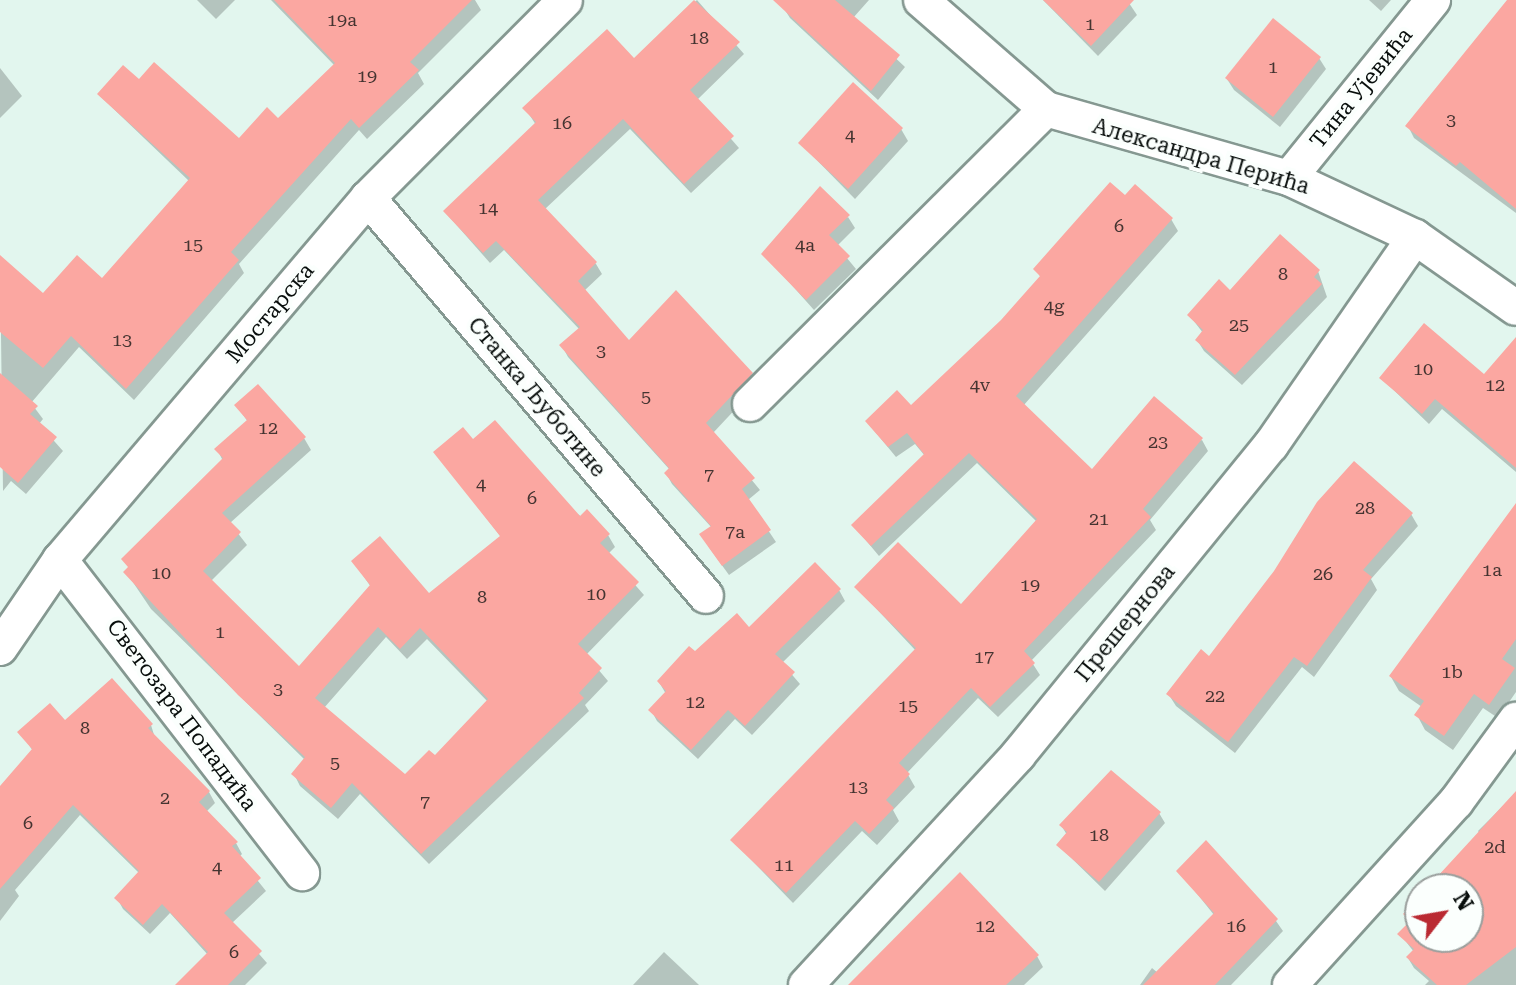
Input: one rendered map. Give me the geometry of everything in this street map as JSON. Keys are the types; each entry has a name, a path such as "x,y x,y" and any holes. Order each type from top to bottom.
{"street":[{"name":"Мостарска","path":"0,648 60,560 368,198 565,0"},
{"name":"Александра Перића","path":"921,0 1046,109 1289,178 1415,237 1516,308"},
{"name":"Тина Ујевића","path":"1289,178 1433,0"},
{"path":"750,404 1046,109"},
{"name":"Станка Љуботине","path":"368,198 706,596"},
{"name":"Прешернова","path":"806,985 1018,755 1271,445 1415,237"},
{"name":"Светозара Попадића","path":"60,560 302,873"},
{"path":"1290,985 1456,802 1516,720"}],"building":[{"path":"274,0 472,0 410,62 419,70 359,128 351,119 231,252 239,260 126,389 71,336 43,368 0,332 0,255 43,293 77,255 102,278 190,178 97,94 123,65 139,79 154,62 239,138 267,107 278,118 335,63"},
{"path":"694,0 740,42 690,90 734,136 684,184 623,119 538,200 597,262 578,281 629,340 676,290 753,373 706,423 755,478 742,489 771,530 722,566 699,534 711,526 664,473 669,468 559,345 580,327 496,241 483,253 443,211 536,122 522,108 607,29 634,58"},
{"path":"773,0 835,0 900,55 871,91"},
{"path":"1043,0 1134,0 1091,46"},
{"path":"1507,0 1516,0 1516,209 1460,162 1456,166 1405,126"},
{"path":"1273,18 1321,57 1273,117 1225,78"},
{"path":"853,82 903,128 848,189 798,143"},
{"path":"1110,182 1125,195 1135,184 1173,218 1016,396 1092,469 1154,396 1203,438 1143,509 1151,517 1024,651 1035,663 990,707 971,688 899,763 910,774 886,800 894,808 869,834 855,821 786,893 730,840 916,648 854,587 898,542 961,604 1037,519 969,453 871,546 851,525 924,454 907,433 888,447 865,421 897,390 911,405 1001,320 1040,276 1033,269"},
{"path":"820,186 850,215 829,235 850,256 806,300 761,254"},
{"path":"1280,234 1320,270 1314,277 1322,284 1235,375 1195,340 1203,330 1187,315 1219,279 1230,290"},
{"path":"1424,323 1484,374 1516,337 1516,468 1435,399 1422,414 1379,378"},
{"path":"0,373 38,406 30,414 57,437 18,483 0,467"},
{"path":"258,384 306,437 222,513 241,532 203,571 299,666 370,585 351,561 380,536 429,593 500,536 433,452 463,427 473,439 495,420 580,516 587,509 610,534 600,543 639,582 578,644 602,668 579,693 584,698 421,854 352,783 331,808 291,774 305,757 238,695 123,572 128,567 121,559 223,458 214,449 247,420 234,405","holes":["378,627 400,649 420,628 488,699 435,755 429,750 405,774 315,698"]},
{"path":"1354,461 1413,513 1363,570 1372,577 1307,666 1294,657 1228,742 1166,694 1201,649 1209,656 1274,571 1317,502"},
{"path":"1516,503 1516,639 1502,659 1515,668 1489,705 1474,694 1444,736 1414,715 1424,701 1389,676"},
{"path":"815,562 841,589 775,654 795,672 745,726 728,710 691,750 648,710 666,691 657,681 689,646 695,651 737,613 749,627"},
{"path":"112,678 153,724 148,728 210,791 199,802 238,842 232,846 261,878 224,913 262,951 228,985 175,985 208,952 162,904 143,925 114,898 139,871 73,805 0,889 0,786 32,749 17,732 50,703 65,720"},
{"path":"1111,770 1161,812 1099,882 1056,845 1067,832 1059,825"},
{"path":"1516,791 1516,947 1466,985 1437,985 1406,957 1410,953 1484,953 1484,873 1441,873"},
{"path":"1206,840 1278,919 1215,985 1143,985 1214,913 1176,871"},
{"path":"960,872 1039,955 1006,985 848,985"},
{"path":"1404,927 1404,940 1397,934"}]}
